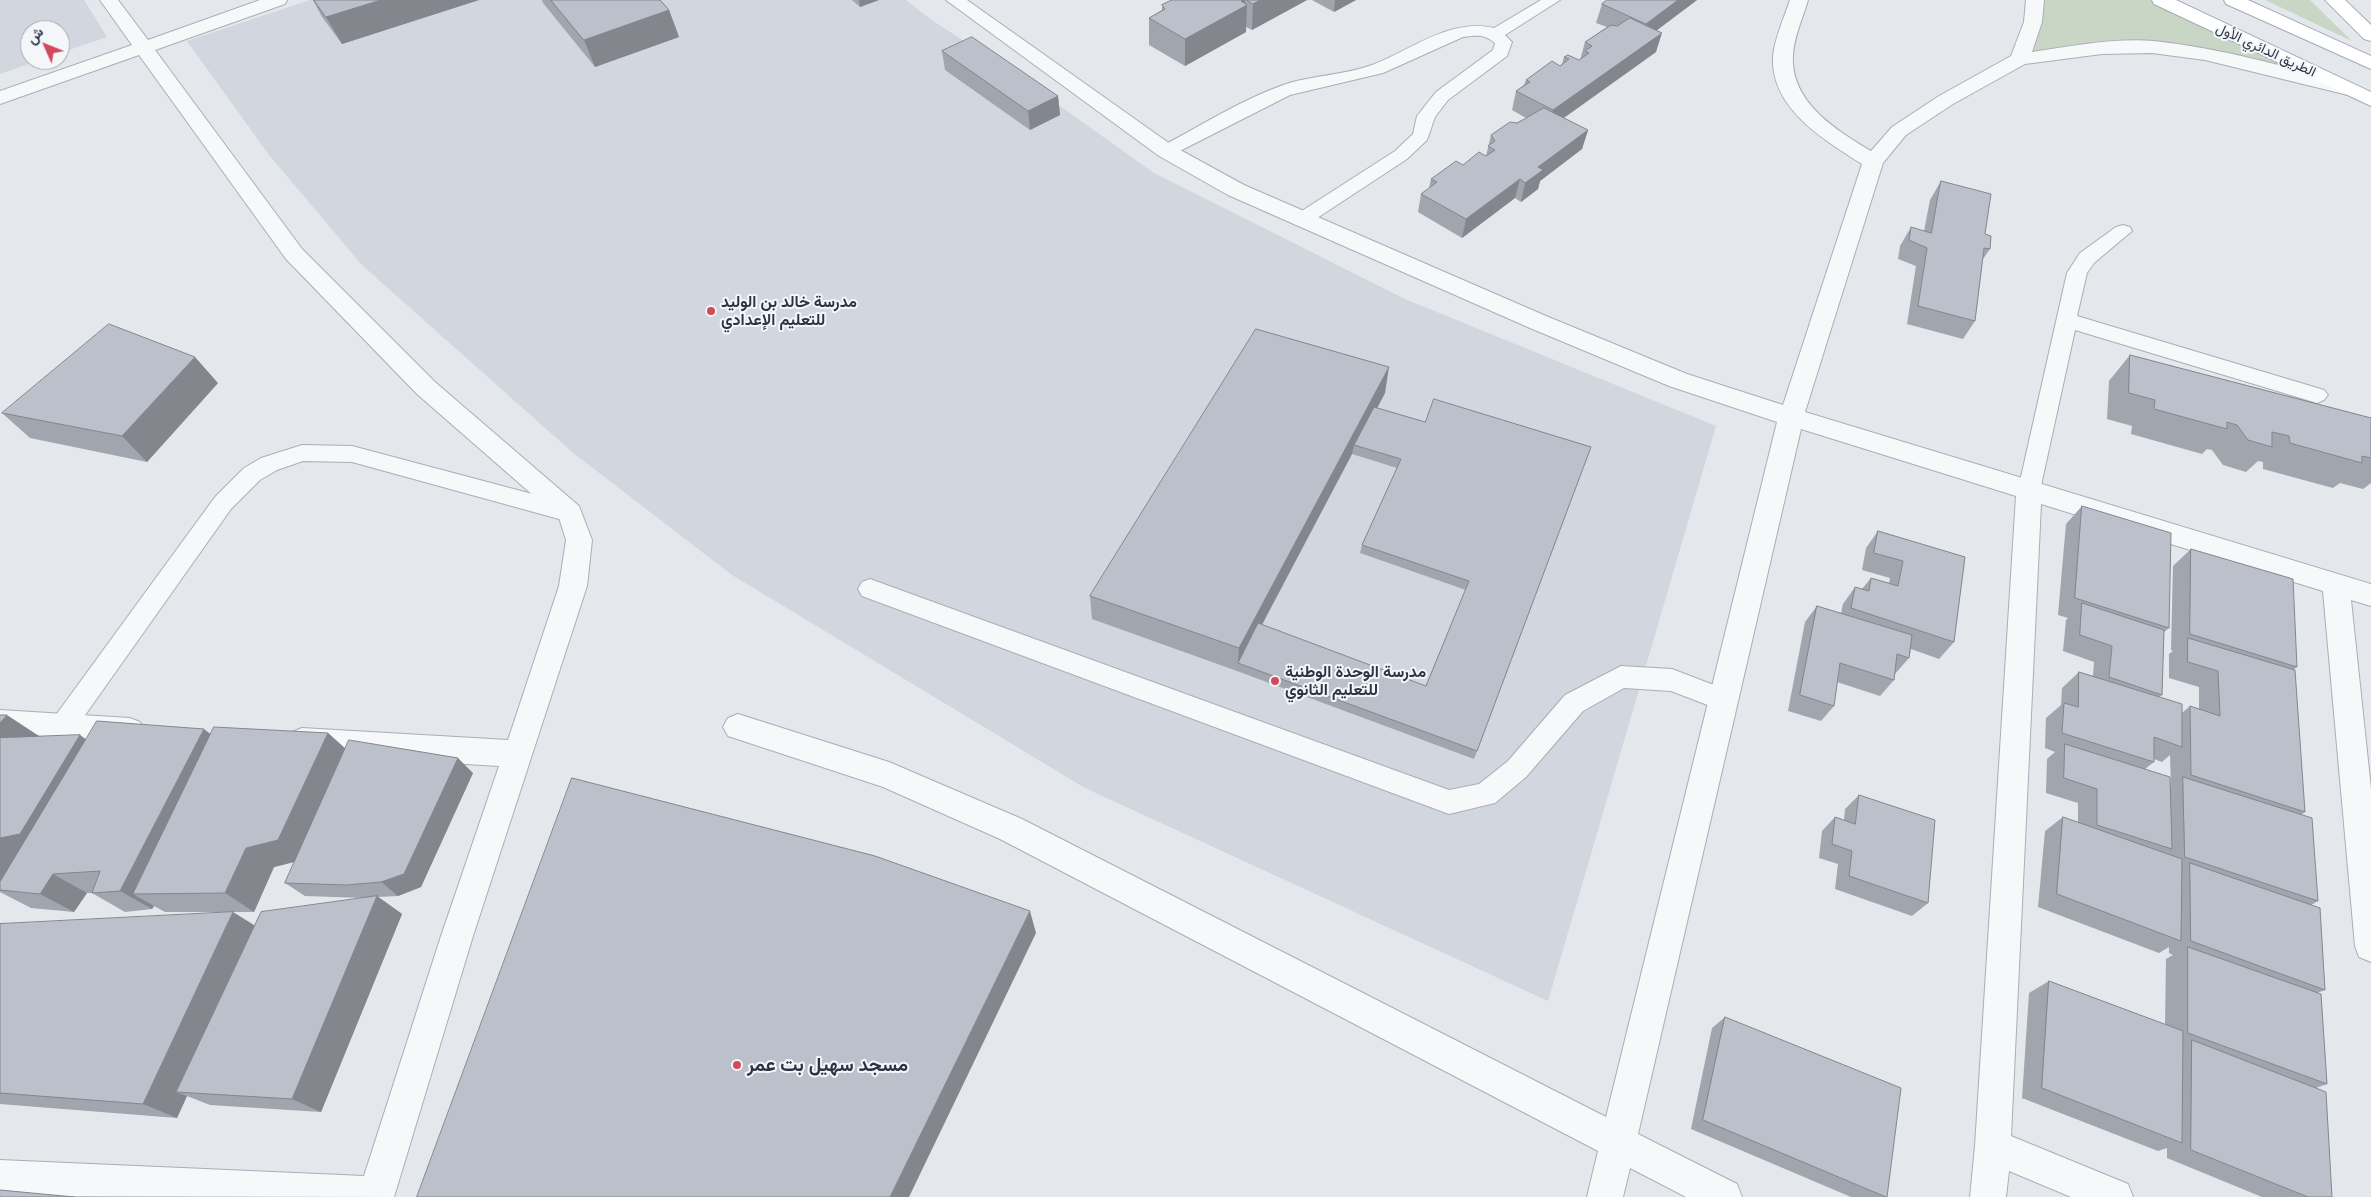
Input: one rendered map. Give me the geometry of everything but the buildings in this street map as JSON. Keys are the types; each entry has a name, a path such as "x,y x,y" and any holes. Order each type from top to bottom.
{"main road":[{"name":"الطريق الدائري الأول","path":"2161,0 2371,100"},
{"name":"الطريق الدائري الأول","path":"2234,0 2371,63"},
{"path":"2334,0 2371,34"}],"street":[{"path":"0,1178 376,1196 457,936 572,586 579,540 570,513 426,388 294,254 141,47 109,0"},
{"path":"0,98 278,0"},
{"path":"955,0 1166,151 1236,190 1301,220 1678,380 1791,417 2371,595"},
{"path":"1799,0 1782,59 1789,89 1804,111 1833,136 1873,162"},
{"path":"2020,60 2033,22 2035,0"},
{"path":"1605,1197 1791,417 1873,162 1899,131 1946,100 2020,60 2102,48 2152,48 2206,54 2348,89"},
{"path":"1988,1197 1993,1146 2029,490"},
{"path":"2336,585 2371,946"},
{"path":"3,728 62,727 161,733"},
{"path":"738,727 889,776 1011,829 1724,1197"},
{"path":"270,739 518,754"},
{"path":"1993,1146 2115,1197"}],"lane":[{"path":"1497,33 1552,0"},
{"path":"1166,151 1285,91 1308,83 1377,69 1460,31 1482,29 1497,33 1504,42 1501,52 1442,96 1426,116 1421,136 1401,155 1301,220"},
{"path":"2029,490 2077,273 2087,258 2123,231"},
{"path":"2066,320 2317,395"},
{"path":"62,727 223,503 252,474 269,464 302,453 352,454 570,513"},
{"path":"870,589 1449,802 1486,795 1516,769 1574,703 1621,677 1672,680 1723,700"}],"shaded area":[{"path":"0,0 84,0 107,37 70,50 70,20 20,20 20,67 0,74"},
{"path":"310,0 906,0 933,21 1005,67 1154,173 1405,299 1716,426 1548,1001 1085,788 732,575 572,452 362,265 269,155 187,41"}],"green space":[{"path":"2038,0 2161,0 2346,88 2149,46 2022,58"},
{"path":"2265,0 2310,0 2352,41"}],"place":[{"name":"مدرسة خالد بن الوليد للتعليم الإعدادي","path":"711,311"},
{"name":"مدرسة الوحدة الوطنية للتعليم الثانوي","path":"1275,681"},
{"name":"مسجد سهيل بت عمر","path":"737,1065"}]}
